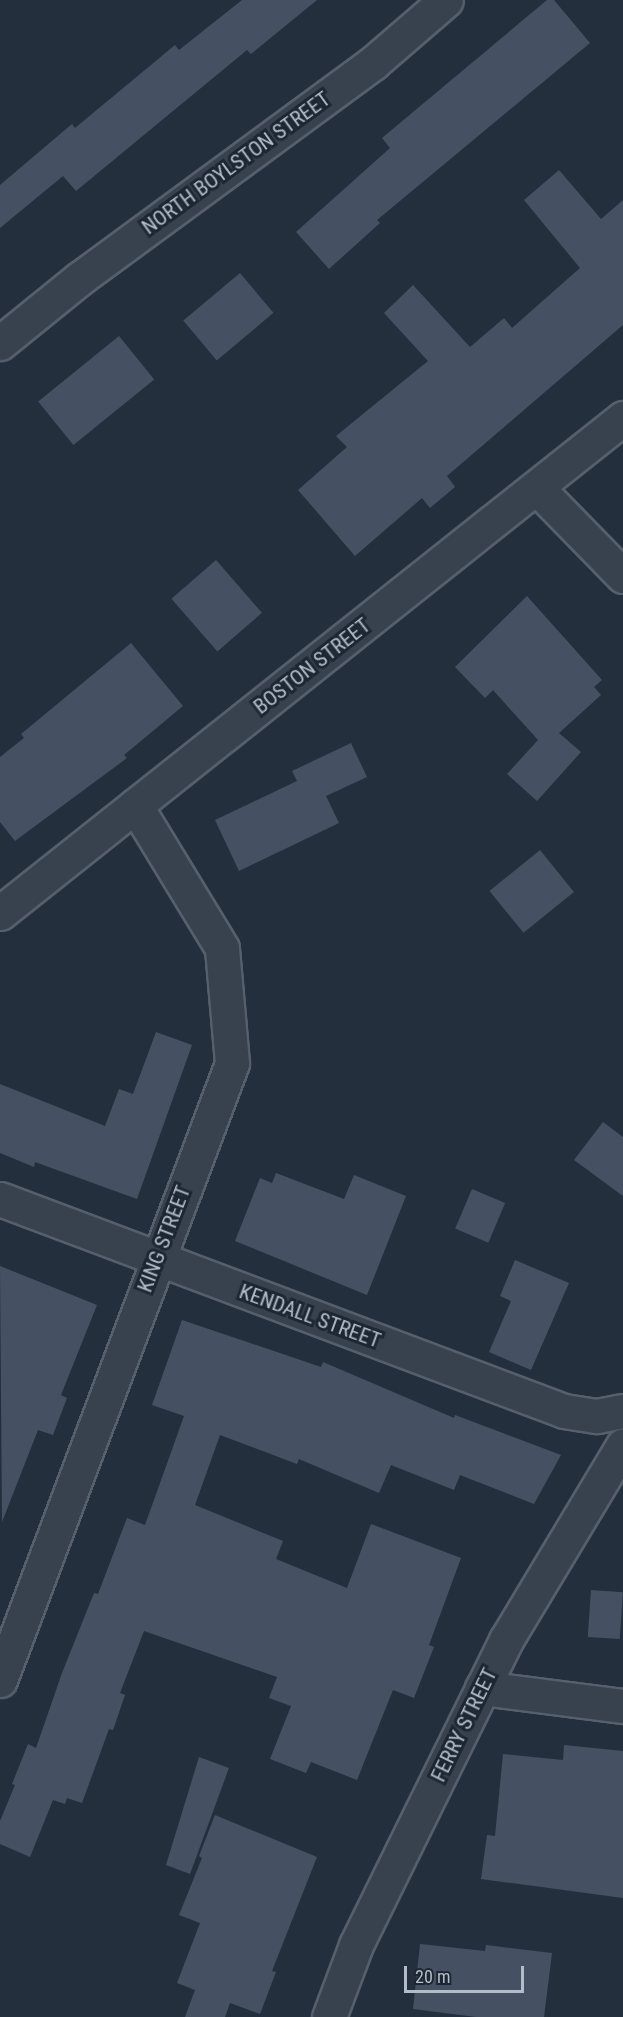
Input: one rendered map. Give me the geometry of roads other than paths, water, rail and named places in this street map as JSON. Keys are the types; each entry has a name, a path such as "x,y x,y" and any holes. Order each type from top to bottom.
{"street":[{"name":"NORTH BOYLSTON STREET","path":"11,334 79,279 373,63 446,0"},
{"name":"BOSTON STREET","path":"0,913 623,418"},
{"path":"537,488 623,576"},
{"name":"KING STREET","path":"0,1680 156,1260 232,1063 222,948 135,805"},
{"name":"KENDALL STREET","path":"0,1199 156,1260 564,1411 597,1416 623,1411"},
{"name":"FERRY STREET","path":"329,2017 356,1945 506,1640 623,1445"},
{"path":"482,1688 623,1706"}]}
